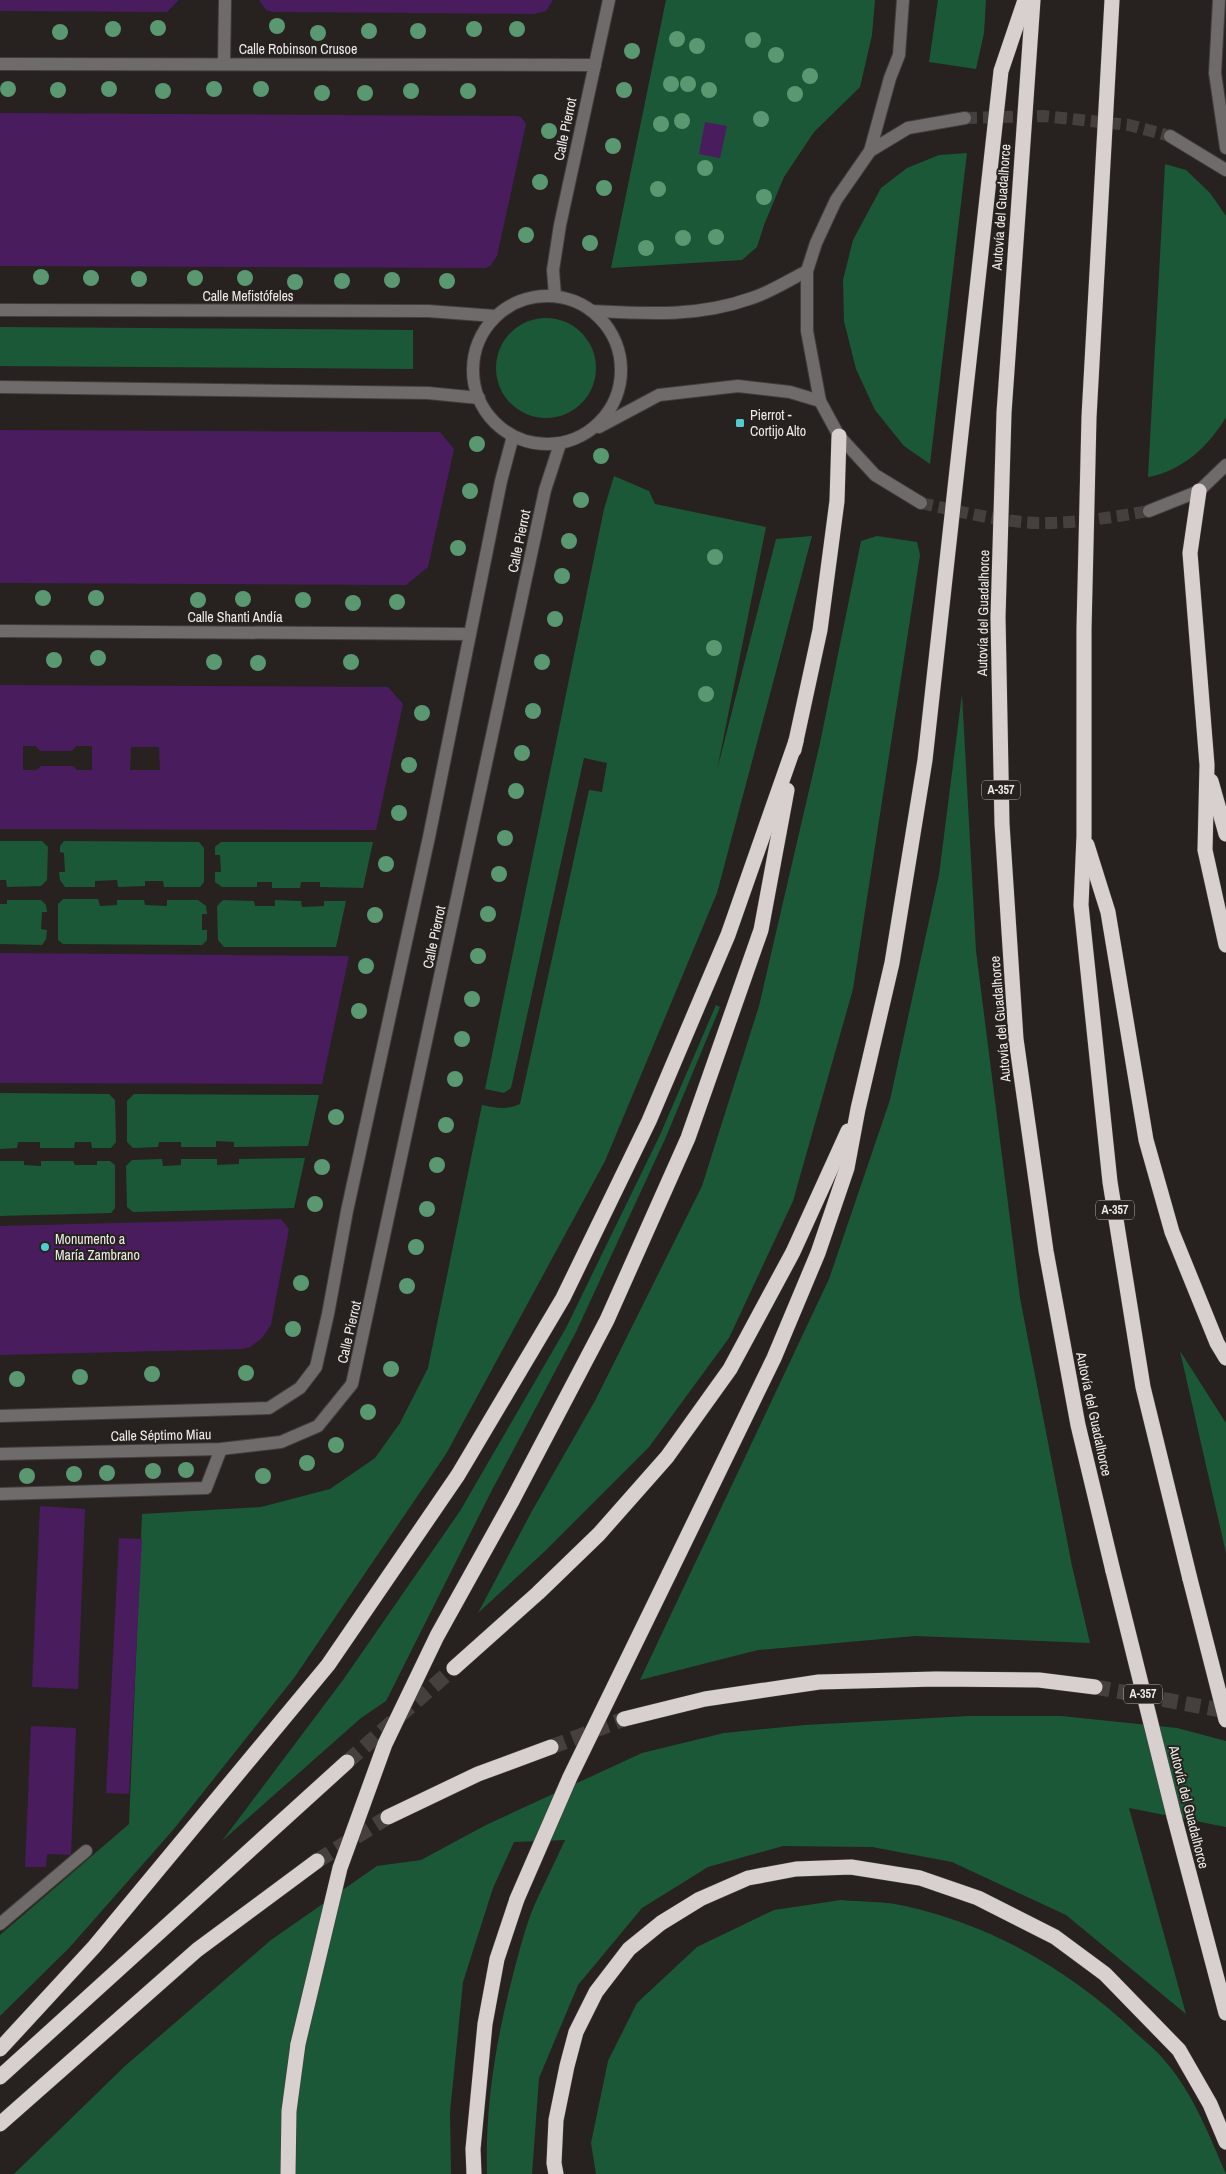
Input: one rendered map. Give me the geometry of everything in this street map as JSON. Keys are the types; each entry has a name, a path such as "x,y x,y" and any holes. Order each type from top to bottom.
{"highway":[{"path":"474,2174 473,2148 485,2024 497,1959 517,1900 570,1778 774,1358 818,1253 847,1168 858,1109 892,963 919,799 986,219 1001,71 1025,0"},
{"name":"Autovía del Guadalhorce","path":"1033,0 1004,413 998,617 1002,824 1016,1038 1046,1251 1078,1424 1174,1816 1226,2013"},
{"name":"A-357","path":"1112,0 1089,417 1084,629 1084,836 1081,905 1110,1182 1143,1387 1226,1720"},
{"path":"288,2174 289,2111 298,2044 340,1868 385,1744 437,1636 512,1501 607,1320 688,1138 761,930 796,741 820,630 837,501 839,436"},
{"path":"1199,491 1190,553 1207,765 1205,850 1226,945"},
{"path":"0,2049 94,1947 328,1665 458,1474 563,1298 649,1121 728,935 796,741"},
{"path":"1207,765 1226,834"},
{"path":"1084,836 1108,912 1146,1140 1172,1232 1217,1343 1226,1358"},
{"path":"454,1668 538,1593 599,1534 667,1457 730,1369 793,1252 858,1109"},
{"path":"624,1719 705,1699 819,1682 936,1679 1039,1680 1095,1688"},
{"path":"388,1817 478,1774 551,1747"},
{"path":"0,2076 348,1762"},
{"path":"0,2124 198,1950 317,1861"},
{"path":"556,2174 554,2163 556,2120 576,2032 596,1992 628,1950 660,1923 700,1900 748,1878 796,1869 851,1867 920,1878 978,1898 1055,1937 1105,1974 1179,2050 1210,2104 1226,2142"}],"street":[{"path":"224,64 225,0"},
{"name":"Calle Pierrot","path":"556,296 554,270 560,225 609,0"},
{"path":"903,0 899,55 890,78 870,151 836,200 816,243 807,271 807,331 820,400 839,436 875,475 921,503"},
{"path":"1219,0 1215,74 1226,148"},
{"name":"Calle Robinson Crusoe","path":"0,64 595,64"},
{"path":"870,151 908,128 965,118"},
{"path":"1170,136 1226,170"},
{"path":"594,311 696,313 753,298 807,271"},
{"path":"586,434 604,418 616,398 621,375 619,351 609,329 594,311 576,301 556,296 523,300 496,316 479,340 473,369 478,398 492,421 513,436 536,444 560,444 586,434 659,395 738,386 790,392 820,400"},
{"name":"Calle Mefistófeles","path":"0,310 418,311 496,316"},
{"path":"0,387 428,393 478,398"},
{"name":"Calle Pierrot","path":"300,1388 316,1367 328,1314 347,1211 416,895 501,481 513,436"},
{"name":"Calle Pierrot","path":"318,1426 352,1384 545,490 560,444"},
{"path":"1150,510 1199,491 1226,464"},
{"name":"Calle Shanti Andía","path":"0,631 470,634"},
{"name":"Calle Séptimo Miau","path":"0,1416 269,1408 300,1388"},
{"name":"Calle Séptimo Miau","path":"0,1454 221,1449 281,1442 318,1426"},
{"path":"0,1494 206,1488 221,1449"},
{"path":"0,1924 86,1851"}],"green space":[{"path":"666,0 875,0 872,35 860,87 814,132 784,177 757,247 742,260 611,268"},
{"path":"938,0 986,0 984,33 976,69 929,62"},
{"path":"967,153 930,464 904,446 875,410 856,369 844,321 843,280 853,240 881,188 907,168 939,155"},
{"path":"1165,164 1186,170 1210,193 1226,216 1226,417 1211,438 1193,456 1172,469 1148,477"},
{"path":"546,318 565,322 581,333 592,349 596,368 592,387 581,403 565,414 546,418 527,414 511,403 500,387 496,368 500,349 511,333 527,322"},
{"path":"0,327 413,330 413,369 0,366"},
{"path":"614,476 649,491 655,504 766,527 717,770 776,539 812,536 717,893 605,1161 446,1454 294,1678 173,1830 69,1948 0,2016 0,1935 129,1824 142,1514 261,1507 330,1489 375,1458 400,1423 428,1368 482,1105 501,1108 520,1104 589,790 602,792 607,763 584,758 511,1088 504,1093 485,1089 604,509"},
{"path":"877,536 917,542 920,555 853,989 793,1201 729,1338 649,1447 544,1552 478,1613 532,1511 596,1399 702,1186 759,1006 820,743 861,541"},
{"path":"962,694 976,951 1020,1298 1072,1566 1090,1643 915,1636 758,1650 640,1680 829,1279 890,1100 939,875"},
{"path":"0,841 42,841 48,847 47,880 41,886 7,887 6,880 0,880"},
{"path":"64,841 199,842 204,848 204,882 200,887 164,887 163,881 145,881 145,886 118,887 117,880 95,881 95,887 65,887 60,880 59,872 65,872 64,853 60,852 60,846"},
{"path":"221,842 373,842 363,888 320,887 320,882 301,882 300,888 272,888 272,882 257,882 257,887 222,887 215,882 215,872 221,872 220,855 215,855 215,847"},
{"path":"63,899 98,899 100,906 117,905 117,900 144,900 145,905 167,906 167,900 198,900 206,906 207,914 202,914 202,930 207,930 207,940 202,945 63,944 58,940 58,904"},
{"path":"7,900 41,900 46,905 47,912 42,912 41,929 47,930 46,939 42,945 0,944 0,904 7,904"},
{"path":"223,900 254,901 255,906 275,906 275,900 301,901 302,907 324,906 324,901 346,901 336,947 224,947 218,940 217,906"},
{"path":"716,1005 720,1007 666,1137 576,1332 492,1490 386,1701 361,1718 222,1841 343,1680 460,1511 566,1328 660,1135"},
{"path":"0,1093 109,1094 115,1100 116,1142 111,1148 92,1148 91,1142 75,1142 74,1148 40,1148 40,1142 18,1142 17,1148 0,1149"},
{"path":"134,1094 319,1095 308,1146 234,1147 234,1142 216,1141 216,1147 181,1147 181,1142 159,1142 158,1147 133,1148 127,1142 127,1101"},
{"path":"305,1158 294,1208 133,1212 127,1207 126,1166 132,1160 162,1159 163,1166 181,1165 181,1159 217,1159 217,1165 239,1164 239,1159"},
{"path":"0,1161 24,1161 24,1165 41,1166 41,1161 73,1161 75,1165 97,1165 97,1161 110,1161 115,1165 115,1208 111,1213 0,1216"},
{"path":"1180,1351 1226,1423 1226,1553"},
{"path":"968,1716 1061,1716 1177,1728 1226,1741 1226,1827 1129,1808 1186,2014 1066,1915 952,1862 872,1847 783,1846 708,1867 642,1908 578,1985 539,2078 532,2174 487,2174 490,2098 507,1999 531,1914 565,1840 514,1842 493,1888 463,1982 450,2112 451,2174 14,2174 125,2066 271,1940 377,1866 421,1860 486,1825 642,1753 724,1733 805,1725"},
{"path":"841,1900 897,1904 938,1914 970,1925 1030,1954 1087,1991 1152,2047 1175,2073 1200,2115 1226,2174 596,2174 591,2143 608,2061 637,2003 697,1947 774,1910"}],"building":[{"path":"0,0 179,0 167,12 0,11"},
{"path":"259,0 553,0 546,11 534,14 272,12 266,10"},
{"path":"0,113 517,116 521,117 526,124 497,256 491,265 486,268 0,266"},
{"path":"705,122 727,126 720,158 699,154"},
{"path":"0,430 440,432 454,449 428,567 406,585 0,583"},
{"path":"0,685 388,687 403,704 376,830 0,829","holes":["23,746 36,746 40,751 72,751 76,746 92,746 92,770 77,770 73,766 41,766 37,770 23,770","131,747 159,747 160,770 130,770"]},
{"path":"0,953 349,956 322,1084 0,1083"},
{"path":"281,1219 289,1229 271,1325 262,1338 250,1347 243,1349 0,1355 0,1226"},
{"path":"40,1506 85,1509 78,1689 32,1687"},
{"path":"119,1538 142,1539 129,1794 106,1793"},
{"path":"31,1726 76,1728 71,1855 47,1854 46,1867 25,1867"}],"tunnel":[{"path":"965,118 1043,116 1129,125 1170,136"},
{"path":"921,503 997,519 1042,523 1083,521 1149,511"},
{"path":"347,1762 454,1668"},
{"path":"1095,1687 1226,1711"},
{"path":"551,1747 624,1719"},
{"path":"317,1861 388,1817"}],"place":[{"name":"Pierrot - Cortijo Alto","path":"740,423"},
{"name":"Monumento a María Zambrano","path":"45,1247"}]}
